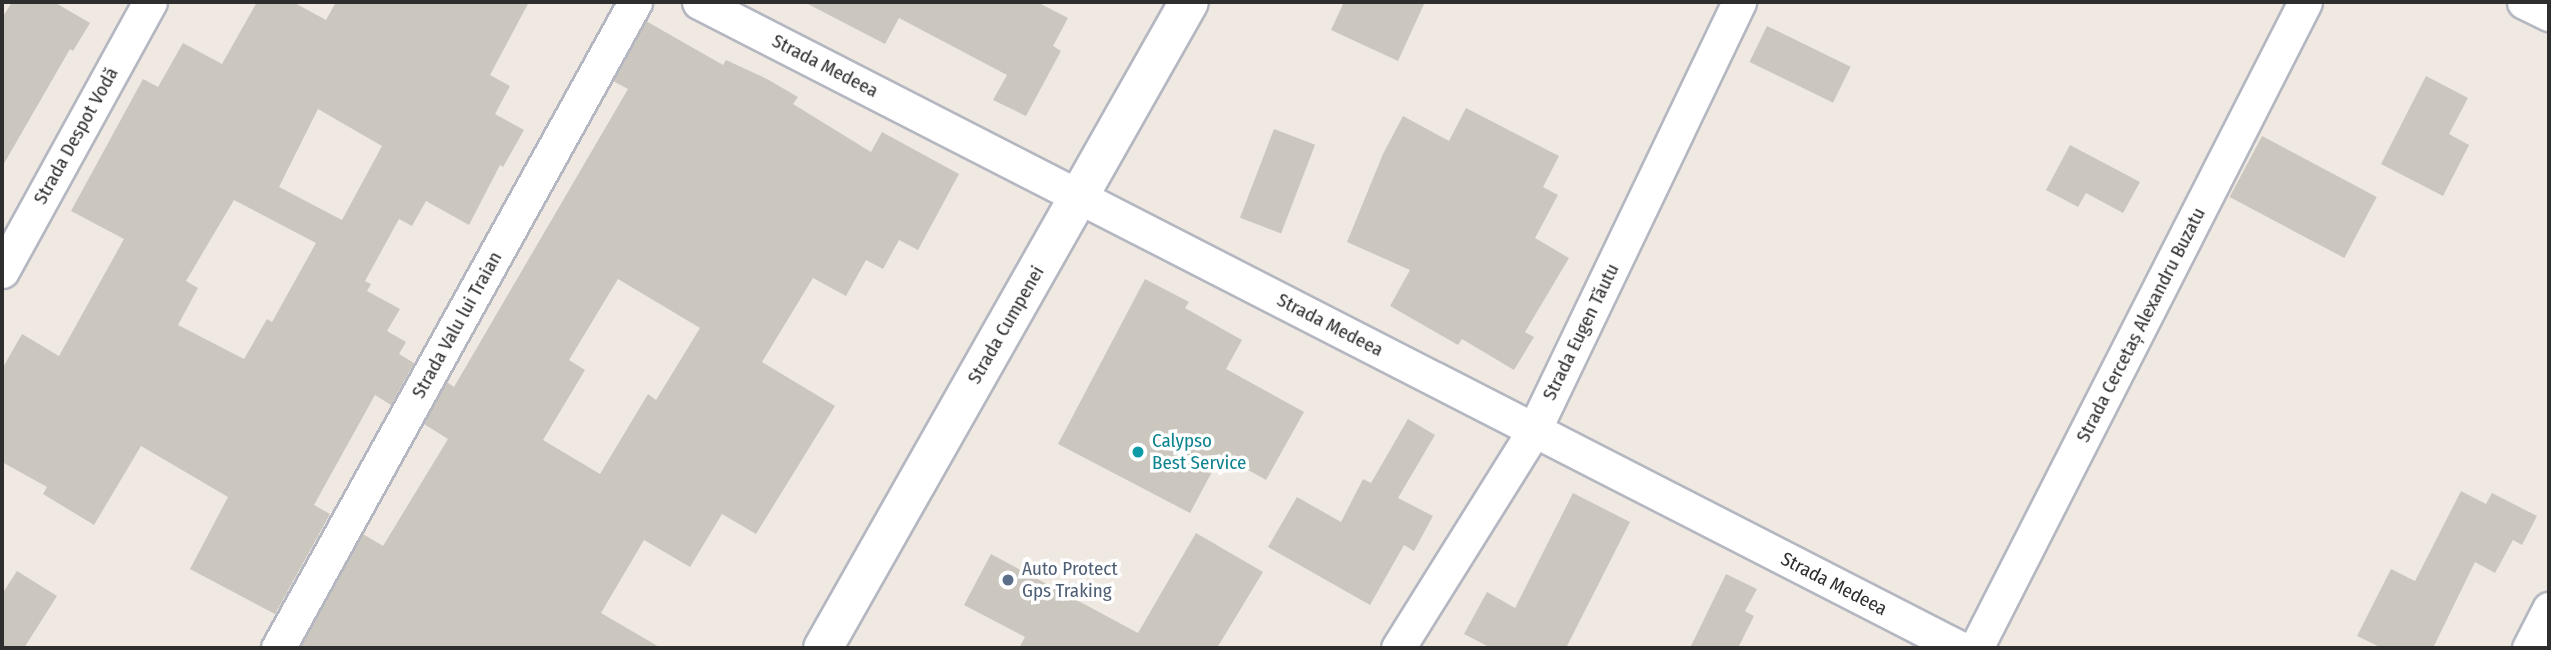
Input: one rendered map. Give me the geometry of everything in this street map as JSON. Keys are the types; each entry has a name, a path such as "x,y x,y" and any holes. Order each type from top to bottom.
{"main road":[{"name":"Strada Cumpenei","path":"823,648 1189,2"}],"street":[{"name":"Strada Despot Vodă","path":"2,271 150,2"},
{"name":"Strada Valu lui Traian","path":"278,648 635,2"},
{"name":"Strada Medeea","path":"699,2 1960,648"},
{"name":"Strada Eugen Tăutu","path":"1398,648 1534,430 1740,2"},
{"name":"Strada Cercetaș Alexandru Buzatu","path":"1976,648 2305,2"},
{"path":"2524,2 2549,14"},
{"path":"2529,648 2549,609"}],"building":[{"path":"12,2 54,2 90,23 73,51 70,49 2,167 2,18"},
{"path":"257,2 293,2 326,20 336,2 529,2 490,75 510,86 495,114 524,130 503,167 500,165 469,225 426,201 412,226 399,219 365,281 371,284 367,291 400,309 387,331 406,342 399,354 414,363 391,405 375,395 314,505 330,514 275,614 190,569 228,497 141,446 94,525 43,494 47,487 2,462 2,369 22,334 59,356 124,239 71,211 143,79 158,87 183,43 222,64","holes":["318,109 382,146 342,220 279,187","234,200 316,243 272,322 267,319 244,359 178,325 198,288 186,281"]},
{"path":"804,2 1037,2 1068,18 1053,46 1061,51 1026,116 993,100 1007,75 899,18 885,44"},
{"path":"1344,2 1425,2 1398,61 1331,30"},
{"path":"646,21 723,65 726,60 798,97 793,104 871,152 882,132 959,174 918,250 899,240 883,269 866,260 846,296 813,278 762,362 835,406 756,534 722,514 690,567 644,540 601,613 661,648 300,648 363,534 383,546 448,439 424,424 447,382 454,387 628,89 613,81","holes":["618,279 700,328 656,400 648,394 600,474 543,440 585,370 569,360"]},
{"path":"1767,26 1851,67 1833,103 1749,62"},
{"path":"2426,76 2468,98 2449,134 2469,145 2443,196 2381,164"},
{"path":"1466,108 1559,156 1543,187 1558,195 1535,238 1569,258 1525,332 1534,337 1514,370 1462,339 1458,345 1390,306 1410,270 1347,242 1383,154 1403,116 1449,141"},
{"path":"1274,129 1315,145 1281,233 1240,218"},
{"path":"2262,136 2377,197 2344,258 2230,197"},
{"path":"2070,145 2140,182 2123,213 2086,193 2078,207 2046,190"},
{"path":"1145,279 1189,302 1185,308 1242,340 1226,369 1304,412 1266,480 1221,455 1190,513 1058,444"},
{"path":"1408,419 1435,435 1398,498 1433,516 1414,551 1404,545 1370,605 1268,547 1297,497 1341,522 1363,479 1371,483"},
{"path":"2461,491 2486,504 2492,493 2537,516 2522,545 2513,540 2495,573 2475,562 2433,648 2382,648 2357,636 2391,569 2415,581"},
{"path":"1573,493 1630,522 1566,648 1491,648 1464,634 1487,592 1515,608"},
{"path":"1196,533 1263,572 1217,648 1019,648 1025,637 964,605 991,554 1138,633"},
{"path":"17,571 57,596 24,648 2,648 2,594"},
{"path":"1726,574 1757,589 1745,611 1754,616 1738,648 1690,648"}],"place":[{"name":"Calypso Best Service","path":"1138,452"},
{"name":"Auto Protect Gps Traking","path":"1008,580"}]}
